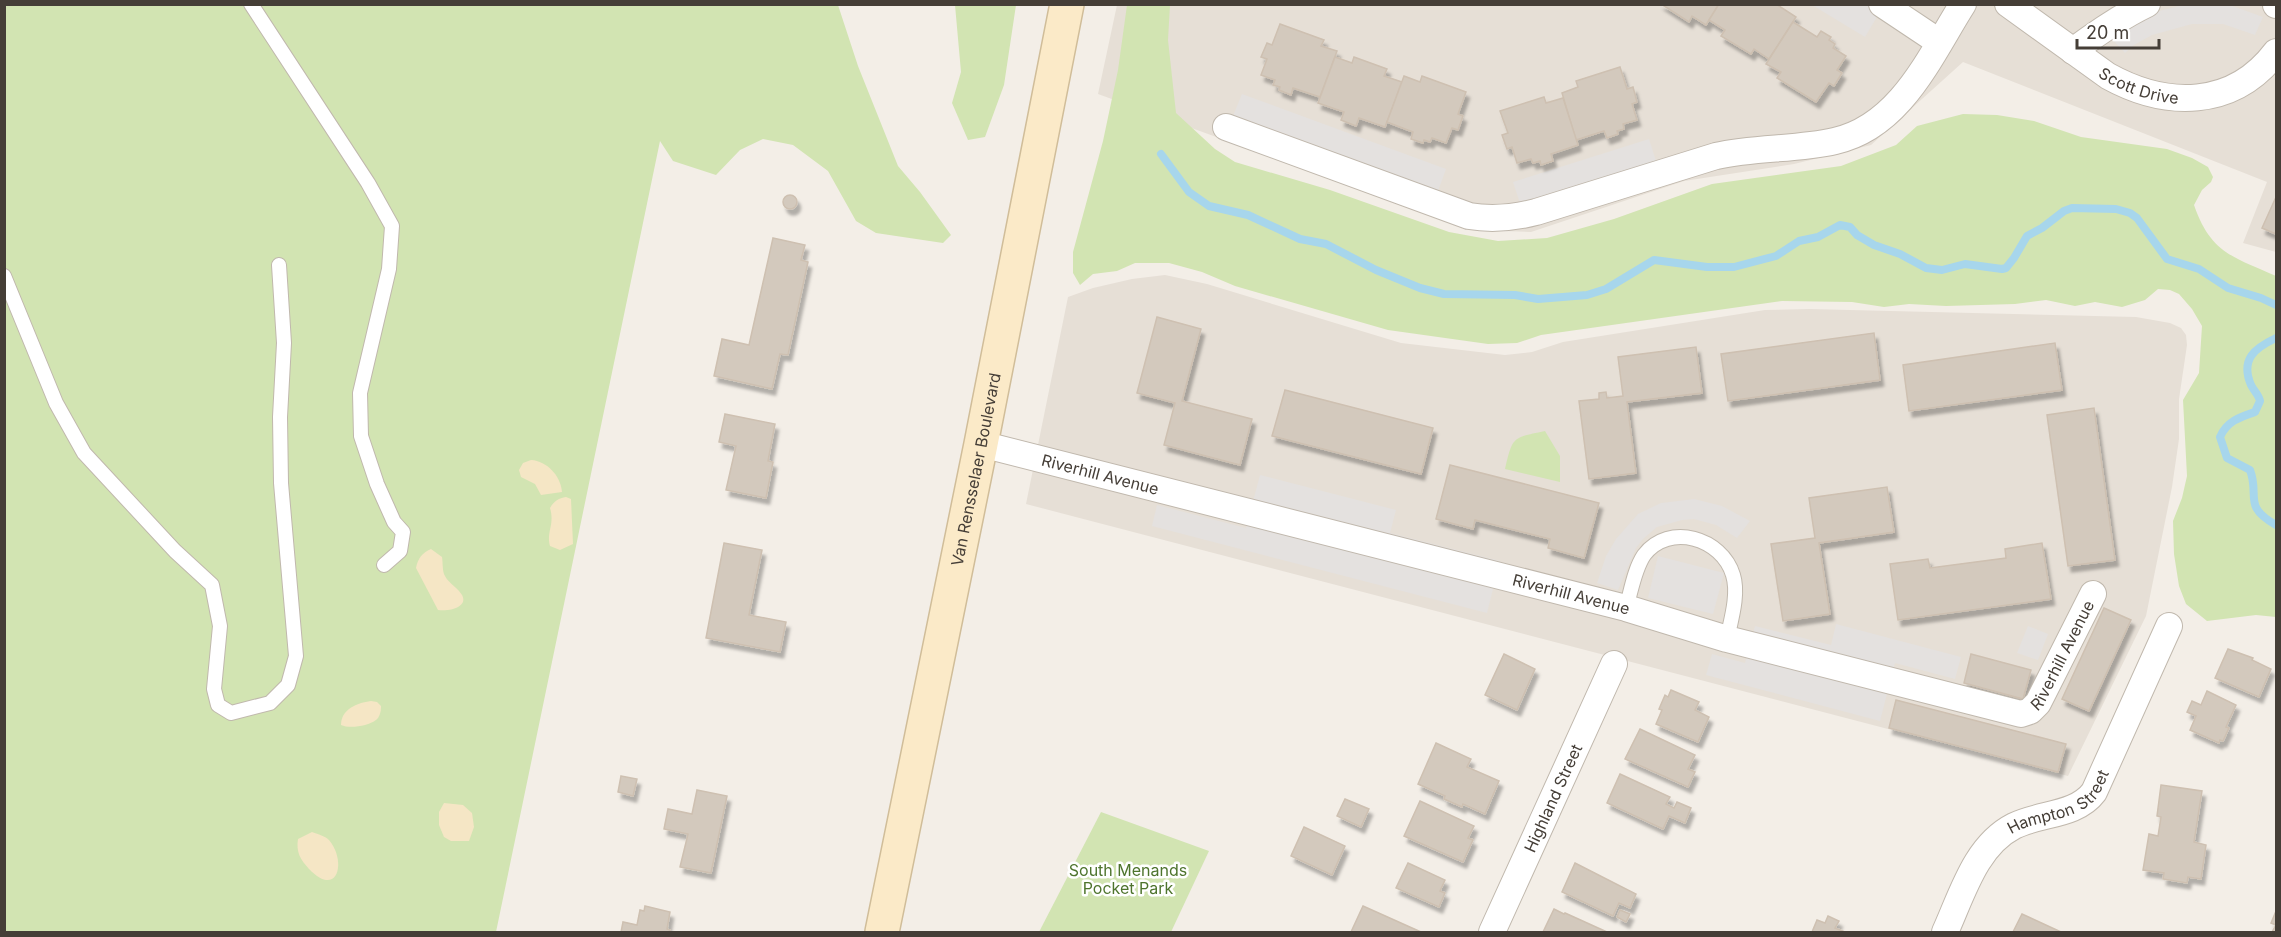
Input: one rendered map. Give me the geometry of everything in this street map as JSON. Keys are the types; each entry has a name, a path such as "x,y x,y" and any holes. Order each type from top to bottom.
{"main road":[{"name":"Van Rensselaer Boulevard","path":"882,933 1067,4"}],"street":[{"path":"1882,4 1939,42"},
{"path":"1227,127 1469,216 1507,218 1536,212 1716,156 1738,151 1818,144 1855,134 1877,122 1901,98 1930,59 1963,4"},
{"name":"Scott Drive","path":"2008,4 2125,86 2173,99 2208,96 2226,91 2260,70 2277,52"},
{"path":"2073,51 2101,30 2147,4"},
{"name":"Riverhill Avenue","path":"981,444 1626,608 1727,639 2021,714 2030,711 2038,703 2093,594"},
{"name":"Hampton Street","path":"1945,933 1976,864 1997,838 2015,826 2048,814 2077,807 2091,796 2169,626"},
{"name":"Highland Street","path":"1492,933 1614,664"}],"lane":[{"path":"251,4 368,183 392,226 389,269 360,393 362,436 377,484 394,522 403,532 400,551 384,565"},
{"path":"4,276 56,403 84,453 175,551 212,585 220,626 214,689 218,705 231,713 270,703 288,684 296,656 281,483 280,417 284,343 279,265"},
{"path":"1626,608 1639,565 1650,549 1674,538 1688,537 1701,540 1713,546 1723,555 1735,579 1735,593 1727,639"}],"shaded area":[{"path":"1117,5 2276,5 2276,252 2243,243 2267,182 1963,62 1871,145 1794,164 1684,181 1531,232 1472,230 1098,94"},
{"path":"1812,5 1884,5 1865,37"},
{"path":"2183,5 2230,5 2263,17 2255,35 2223,24 2192,24 2152,35 2125,53 2111,38 2155,12"},
{"path":"1242,94 1446,169 1438,191 1233,116"},
{"path":"1649,139 1656,161 1520,203 1513,182"},
{"path":"1165,275 1207,284 1401,343 1505,355 1532,352 1563,342 1765,310 1809,309 2136,317 2170,323 2181,328 2186,335 2187,345 2179,399 2179,439 2172,487 2146,616 2068,776 1026,504 1068,297 1093,288 1132,279"},
{"path":"1260,475 1396,510 1390,533 1500,561 1487,613 1152,526 1157,505 1246,528"},
{"path":"1694,499 1722,506 1750,521 1737,538 1716,525 1694,519 1657,527 1636,548 1618,590 1597,583 1606,556 1616,539 1638,514 1661,503"},
{"path":"1658,556 1724,573 1713,614 1648,598"},
{"path":"1836,624 1961,657 1955,679 1895,663 1880,721 1706,675 1712,654 1745,663 1755,626 1831,645"},
{"path":"2028,626 2048,634 2038,660 2017,653"}],"green space":[{"path":"5,5 838,5 858,66 898,166 951,235 943,243 876,233 856,221 828,171 793,145 763,139 740,150 716,175 673,161 660,141 496,932 5,932"},
{"path":"955,5 1016,5 1004,85 985,137 968,140 952,103 961,72"},
{"path":"1127,5 1170,5 1168,40 1176,113 1215,149 1235,162 1330,190 1449,232 1498,241 1547,238 1614,219 1712,184 1841,166 1896,145 1917,126 1963,114 1997,115 2034,121 2081,137 2167,149 2192,158 2208,167 2213,177 2202,190 2194,205 2208,234 2226,252 2276,276 2276,617 2256,615 2207,621 2186,604 2179,586 2174,554 2173,521 2187,476 2183,400 2199,373 2202,326 2192,309 2179,294 2170,290 2158,289 2145,300 2122,307 2095,302 2075,306 2046,300 2015,304 1946,306 1909,304 1884,307 1852,302 1782,301 1541,335 1517,343 1488,344 1388,330 1235,286 1202,272 1169,263 1135,263 1117,271 1093,274 1080,285 1073,273 1073,252 1103,141 1118,70"},
{"path":"1545,431 1560,456 1560,482 1505,469 1512,444 1516,440 1526,435"},
{"name":"South Menands Pocket Park","path":"1101,812 1209,851 1171,932 1039,932"}],"sand":[{"path":"531,460 542,463 552,470 559,480 562,492 541,495 535,484 521,477 519,470 523,463"},
{"path":"566,497 571,499 573,544 560,550 550,546 552,519 550,508 557,500"},
{"path":"431,549 442,557 445,576 463,596 462,604 454,609 438,610 416,568 421,556"},
{"path":"371,701 381,706 376,720 359,726 341,725 347,711 355,705"},
{"path":"444,803 463,805 472,813 474,827 469,841 451,841 444,837 439,825 439,812"},
{"path":"312,832 329,840 334,849 338,858 338,866 337,874 333,879 327,880 319,877 309,869 299,855 298,839"}],"building":[{"path":"1661,4 1719,4 1706,25 1692,16 1689,22"},
{"path":"1719,4 1776,4 1796,17 1769,59 1754,49 1751,54 1721,36 1725,30 1709,20"},
{"path":"1793,22 1817,37 1821,31 1831,37 1829,40 1835,44 1833,48 1846,56 1837,70 1842,73 1834,86 1829,83 1816,102 1777,78 1781,72 1766,64"},
{"path":"1280,24 1324,40 1321,46 1337,51 1320,97 1293,88 1291,95 1273,85 1275,80 1261,75 1267,59 1261,57 1267,43 1272,45"},
{"path":"1335,57 1352,63 1354,57 1387,69 1384,76 1402,82 1385,127 1359,118 1356,126 1341,120 1344,112 1318,103"},
{"path":"1620,67 1627,89 1633,87 1637,102 1632,104 1637,120 1623,124 1624,129 1607,138 1604,131 1576,140 1562,93 1578,87 1576,81"},
{"path":"1404,76 1420,82 1422,76 1466,92 1458,114 1463,116 1458,130 1452,128 1446,143 1432,138 1430,142 1424,140 1423,143 1411,139 1413,132 1387,122"},
{"path":"1544,97 1546,103 1563,98 1578,145 1551,154 1553,161 1541,165 1540,161 1533,163 1531,159 1517,163 1512,147 1507,149 1502,135 1508,133 1500,111"},
{"path":"790,195 795,197 797,202 795,207 790,209 785,207 783,202 785,197"},
{"path":"2276,197 2276,234 2262,228"},
{"path":"773,238 805,245 801,260 808,262 788,355 780,354 772,389 714,376 722,339 749,345"},
{"path":"1157,317 1201,329 1182,401 1252,419 1240,465 1164,445 1175,403 1137,393"},
{"path":"1874,333 1880,380 1728,401 1721,354"},
{"path":"2055,343 2062,390 1909,411 1903,365"},
{"path":"1696,347 1702,393 1627,402 1636,473 1589,479 1579,401 1599,399 1599,393 1606,392 1607,398 1623,396 1618,357"},
{"path":"1285,390 1433,428 1421,474 1272,436"},
{"path":"2094,408 2115,560 2068,566 2047,415"},
{"path":"725,414 775,424 768,461 773,462 766,498 726,490 736,446 719,442"},
{"path":"1450,465 1599,503 1584,558 1548,548 1550,539 1475,520 1473,529 1436,519"},
{"path":"1887,487 1894,532 1819,543 1830,614 1783,621 1771,544 1815,538 1809,498"},
{"path":"724,543 762,550 749,615 786,622 780,652 706,638"},
{"path":"2042,543 2051,599 1898,620 1890,564 1928,559 1930,568 2006,558 2005,549"},
{"path":"2104,608 2131,620 2089,711 2062,699"},
{"path":"2228,649 2253,658 2252,660 2271,669 2259,697 2215,678"},
{"path":"1504,654 1535,669 1517,710 1485,695"},
{"path":"1971,654 2031,670 2023,699 1964,683"},
{"path":"1671,690 1699,702 1695,710 1709,717 1698,742 1656,724 1665,695 1668,697"},
{"path":"2207,691 2236,705 2226,727 2229,728 2223,741 2220,740 2219,743 2190,730 2196,716 2187,712 2192,701 2201,705"},
{"path":"1896,700 2066,744 2058,772 1889,728"},
{"path":"1640,729 1695,755 1688,769 1695,772 1688,787 1625,759"},
{"path":"1436,743 1471,759 1467,767 1499,781 1485,814 1463,804 1462,807 1444,799 1445,796 1418,784"},
{"path":"1620,774 1670,797 1666,804 1674,808 1677,802 1691,808 1685,823 1669,816 1663,829 1607,803"},
{"path":"621,776 637,779 633,796 618,792"},
{"path":"2161,785 2202,791 2194,842 2206,845 2201,879 2188,877 2187,883 2163,879 2164,873 2143,870 2149,834 2158,836 2161,817 2157,816"},
{"path":"697,790 727,796 711,873 680,867 688,834 664,829 668,809 692,814"},
{"path":"1345,799 1369,809 1361,827 1337,816"},
{"path":"1420,801 1474,826 1468,838 1473,840 1463,862 1404,836"},
{"path":"1304,827 1345,846 1332,875 1291,856"},
{"path":"1408,863 1445,880 1440,891 1445,893 1439,907 1396,888"},
{"path":"1575,863 1636,894 1630,908 1619,903 1613,916 1562,892"},
{"path":"645,906 670,912 667,929 670,932 621,932 623,922 637,925 640,910 644,911"},
{"path":"1363,906 1421,932 1351,932"},
{"path":"1554,909 1565,913 1607,932 1543,932"},
{"path":"1620,910 1630,914 1626,922 1617,917"},
{"path":"2276,911 2276,925 2271,923"},
{"path":"2022,914 2061,932 2013,932"},
{"path":"1828,916 1839,921 1835,928 1845,932 1812,932 1817,920 1825,923"}],"waterway":[{"path":"1161,154 1189,192 1209,206 1248,215 1300,239 1326,244 1376,270 1420,288 1444,294 1515,295 1538,299 1587,295 1606,289 1654,260 1707,267 1734,267 1776,256 1799,241 1818,237 1840,225 1850,227 1857,235 1874,245 1900,254 1926,268 1942,270 1965,264 2002,269 2006,268 2014,258 2027,236 2072,208 2116,209 2130,213 2137,218 2167,259 2199,269 2228,288 2276,305"},
{"path":"2276,338 2256,350 2247,368 2251,385 2260,401 2255,412 2230,423 2220,437 2227,458 2250,470 2255,506 2276,525"}]}
